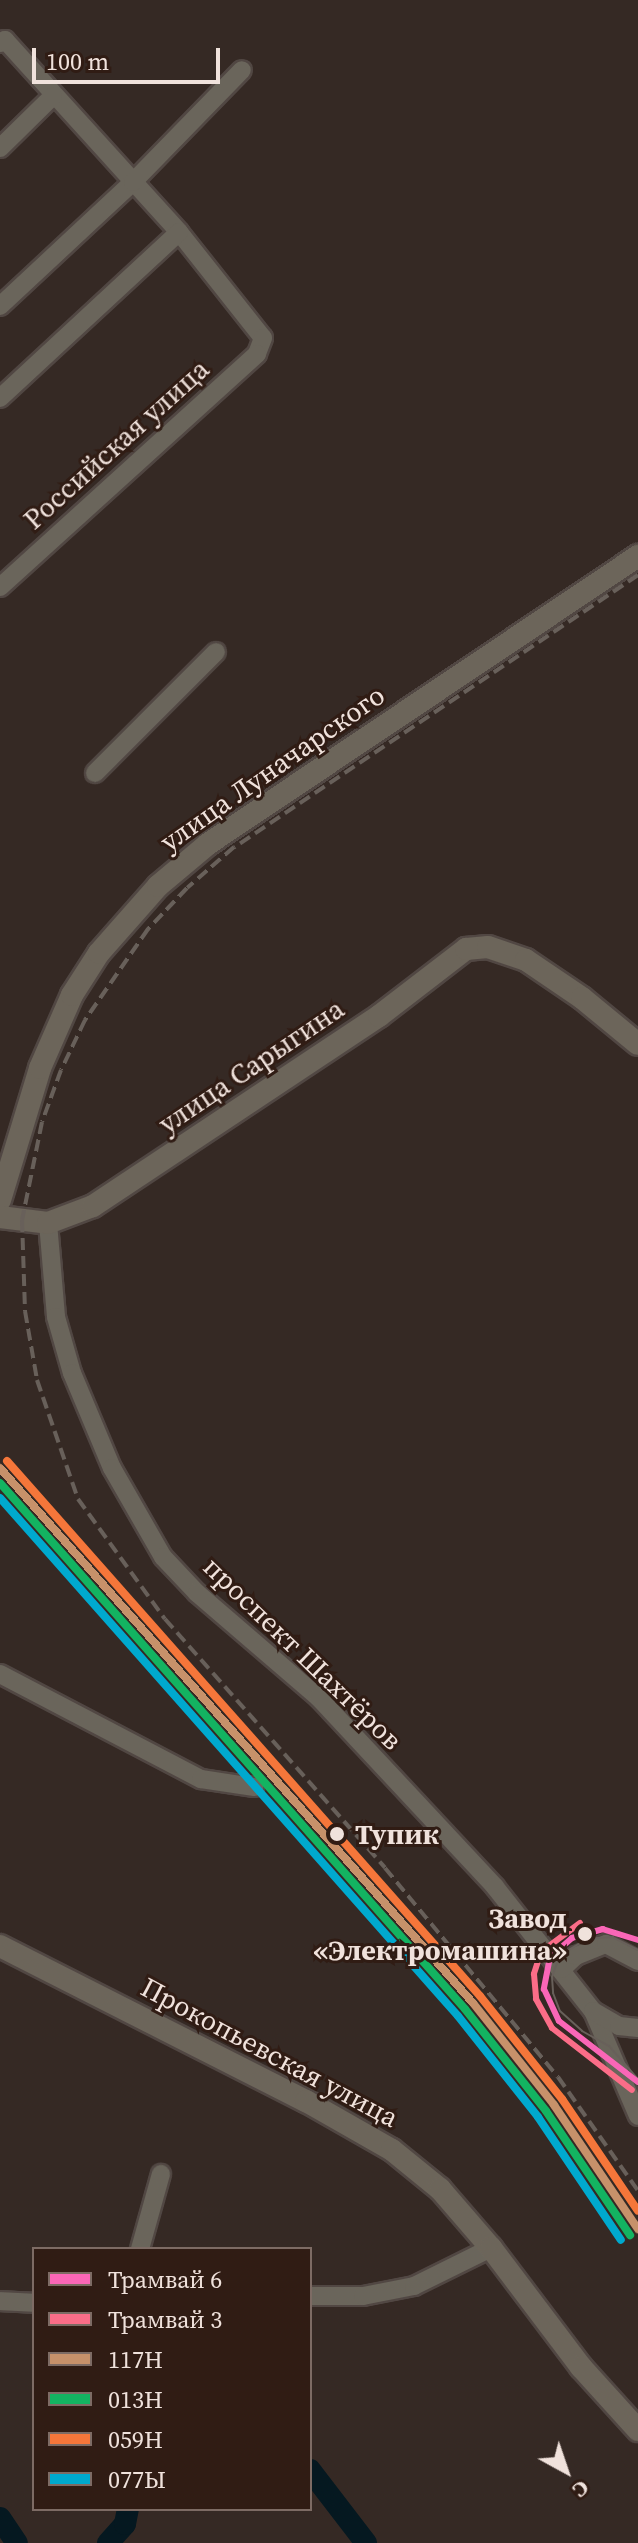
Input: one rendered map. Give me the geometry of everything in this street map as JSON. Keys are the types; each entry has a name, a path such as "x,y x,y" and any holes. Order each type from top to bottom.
{"main road":[{"name":"улица Луначарского","path":"0,1217 0,1200 40,1068 72,995 99,953 158,886 208,844 638,556"},
{"name":"улица Сарыгина","path":"0,1217 48,1223 93,1206 379,1016 466,949 488,947 526,960 582,998 638,1044"},
{"name":"Прокопьевская улица","path":"1,1948 306,2101 392,2150 440,2189 491,2248 581,2367 638,2430"}],"street":[{"path":"0,398 179,232 2,42"},
{"path":"0,306 133,182 242,70"},
{"path":"0,148 53,96"},
{"name":"Российская улица","path":"0,587 257,354 263,338 179,232"},
{"path":"95,773 216,652"},
{"name":"проспект Шахтёров","path":"48,1223 56,1317 72,1373 112,1468 163,1557 197,1593 318,1697 474,1864 593,2011 638,2116"},
{"path":"0,1674 201,1779 254,1787"},
{"path":"562,1969 576,1956 606,1944 638,1961"},
{"path":"593,2011 619,2026 638,2028"},
{"path":"141,2247 161,2174"},
{"path":"312,2296 363,2296 414,2286 491,2248"},
{"path":"0,2301 32,2303"}],"waterway":[{"path":"312,2473 366,2543"},
{"path":"108,2543 125,2524 128,2511"},
{"path":"0,2518 17,2543"}],"tram line":[{"name":"3","path":"580,1923 541,1952 534,1974 536,1999 552,2028 632,2090"},
{"name":"6","path":"638,1940 603,1929 572,1938 550,1957 544,1989 559,2021 638,2082"},
{"path":"638,1950 613,1937 587,1939 560,1955 552,1977 553,1993 560,2011 582,2031 609,2046 638,2079"}],"railway":[{"path":"638,575 234,847 187,888 148,929 85,1020 61,1070 42,1122 22,1220 25,1311 37,1380 78,1499 165,1619 385,1868 558,2077 638,2191"}],"transit line":[{"name":"059Н","path":"7,1461 480,1996 562,2099 638,2211"},
{"name":"117Н","path":"0,1468 473,2003 554,2105 638,2229"},
{"name":"013Н","path":"0,1483 465,2009 546,2111 630,2235"},
{"name":"077Ы","path":"0,1498 458,2016 538,2117 621,2240"}],"place":[{"name":"Тупик","path":"337,1834"},
{"name":"Завод «Электромашина»","path":"585,1934"}]}
